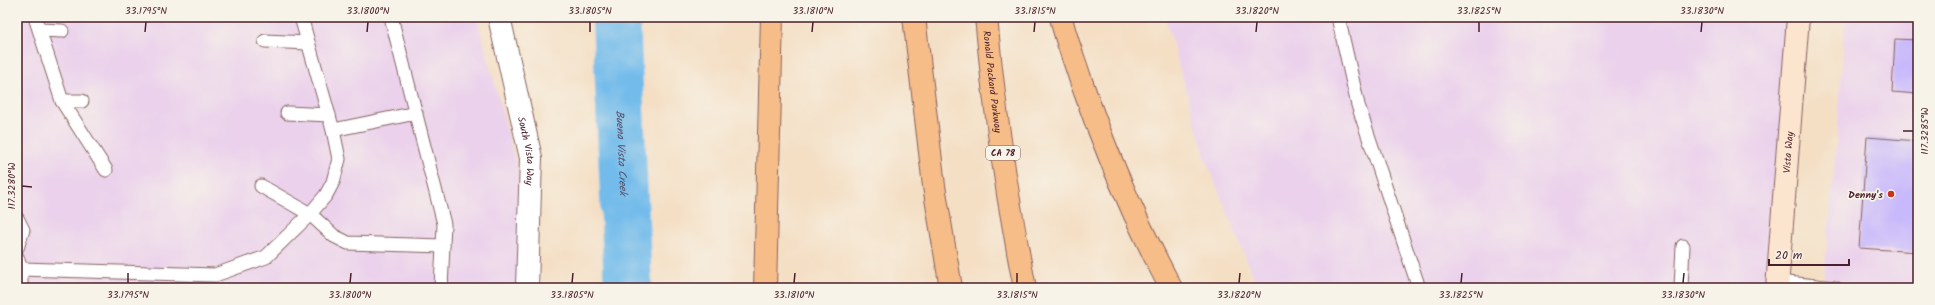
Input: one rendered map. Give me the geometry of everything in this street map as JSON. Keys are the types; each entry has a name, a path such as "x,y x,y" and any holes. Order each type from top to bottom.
{"highway":[{"path":"765,288 772,17"},
{"path":"914,17 934,186 951,288"},
{"name":"Ronald Packard Parkway","path":"986,17 1014,236 1025,288"},
{"path":"1061,17 1090,108 1115,174 1145,240 1171,288"}],"main road":[{"name":"Vista Way","path":"1777,285 1798,17"}],"street":[{"name":"South Vista Way","path":"500,17 531,158 527,288"}],"lane":[{"path":"35,17 62,101 106,170"},
{"path":"21,288 19,263 215,275 266,257 310,214 333,182 339,159 329,115 301,17"},
{"path":"391,17 444,224 441,288"},
{"path":"1338,17 1358,105 1419,288"},
{"path":"40,30 62,31"},
{"path":"266,41 308,43"},
{"path":"62,101 82,101"},
{"path":"287,113 329,115"},
{"path":"333,130 416,113"},
{"path":"261,186 310,214 334,236 348,242 443,246"},
{"path":"17,218 23,230 17,248"},
{"path":"1681,288 1683,246"},
{"path":"1777,285 1835,288"}],"shaded area":[{"path":"17,17 477,17 518,171 523,288 17,288"},
{"path":"1165,17 1797,17 1777,288 1258,288 1206,160"},
{"path":"1845,17 1918,17 1918,288 1823,288 1837,138"}],"building":[{"path":"1895,39 1918,40 1918,94 1892,92"},
{"name":"Denny's","path":"1867,137 1918,141 1918,252 1859,248"}],"waterway":[{"name":"Buena Vista Creek","path":"616,17 628,288"}],"place":[{"name":"Denny's","path":"1891,194"}]}
